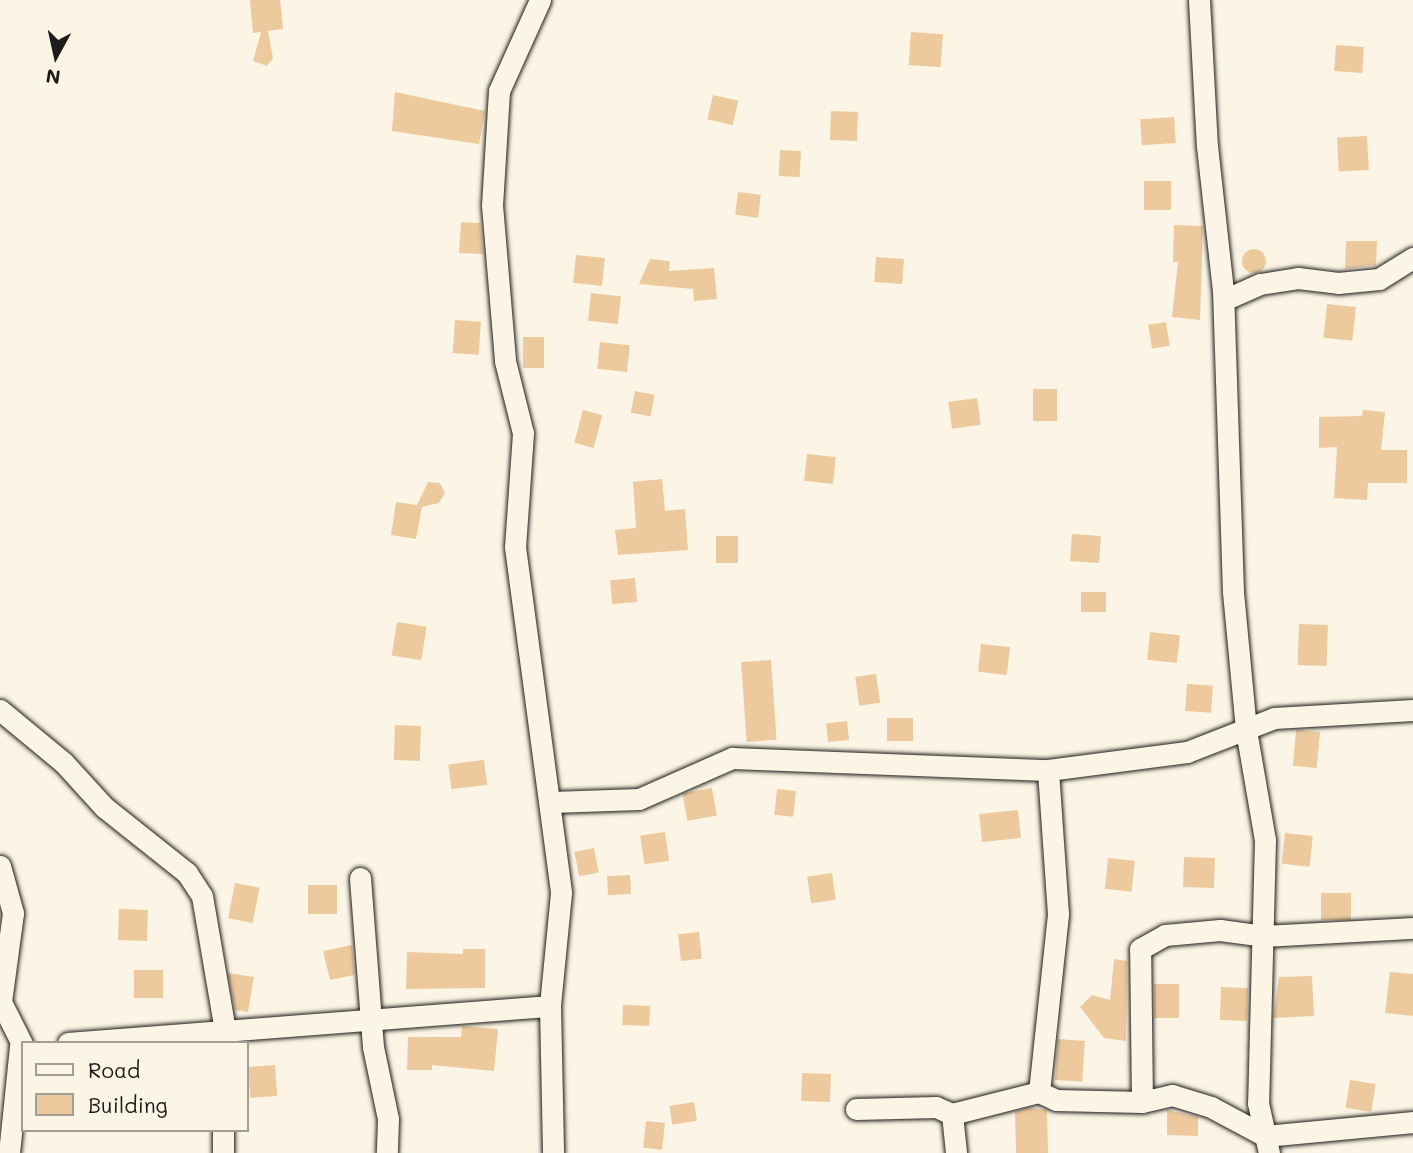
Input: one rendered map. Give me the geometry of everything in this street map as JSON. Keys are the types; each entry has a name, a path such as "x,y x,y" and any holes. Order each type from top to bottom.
{"street":[{"path":"540,0 499,92 492,205 505,361 523,433 515,547 552,802 552,851 561,893 550,1006 553,1153"},
{"path":"1199,0 1224,300 1233,592 1246,730 1265,839 1265,936 1258,1103 1267,1145"},
{"path":"1224,300 1260,284 1298,278 1338,283 1379,279 1413,258"},
{"path":"0,710 64,763 104,807 187,873 202,896 225,1037"},
{"path":"552,802 639,799 732,758 1048,770 1187,751 1274,718 1413,710"},
{"path":"1040,1092 1058,914 1048,770"},
{"path":"0,866 13,913 1,1002 21,1044"},
{"path":"360,878 380,1095 388,1119 387,1153"},
{"path":"1142,1102 1140,949 1165,936 1220,930 1265,936 1413,928"},
{"path":"120,1041 225,1037 373,1020 550,1006"},
{"path":"9,1153 21,1054"},
{"path":"856,1109 936,1107 952,1114 1040,1092 1056,1100 1142,1102 1172,1095 1211,1107 1267,1145 1413,1122"},
{"path":"952,1114 956,1153"},
{"path":"223,1132 223,1153"}],"building":[{"path":"250,0 280,0 283,29 268,31 273,58 267,66 253,61 261,32 253,33"},
{"path":"911,32 943,34 941,67 909,65"},
{"path":"1336,45 1364,47 1362,73 1334,71"},
{"path":"395,92 485,111 479,144 392,131"},
{"path":"713,95 738,101 733,125 707,119"},
{"path":"831,111 858,112 857,141 830,140"},
{"path":"1174,117 1176,143 1142,145 1140,119"},
{"path":"1367,136 1369,170 1339,172 1337,138"},
{"path":"780,150 801,151 800,177 779,176"},
{"path":"1144,181 1171,181 1171,210 1144,210"},
{"path":"738,192 761,195 758,218 735,215"},
{"path":"461,222 480,223 483,254 459,253"},
{"path":"1174,225 1203,226 1200,320 1172,317 1178,262 1173,262"},
{"path":"1346,241 1377,241 1376,265 1345,269"},
{"path":"1254,249 1265,256 1266,261 1259,272 1254,273 1243,266 1242,261 1249,250"},
{"path":"576,255 605,258 602,286 573,283"},
{"path":"876,257 904,259 902,284 874,282"},
{"path":"650,259 670,261 669,271 714,268 717,299 694,301 693,289 639,284"},
{"path":"591,293 621,296 618,324 588,321"},
{"path":"1327,304 1356,307 1352,341 1323,338"},
{"path":"455,320 481,322 479,355 453,353"},
{"path":"1166,322 1170,346 1152,349 1148,325"},
{"path":"523,337 544,337 544,368 523,368"},
{"path":"600,342 630,345 627,372 597,369"},
{"path":"1033,389 1057,389 1057,421 1033,421"},
{"path":"635,391 655,395 650,416 631,413"},
{"path":"977,398 981,425 952,429 948,402"},
{"path":"583,410 602,415 594,448 574,443"},
{"path":"1363,410 1385,412 1381,450 1407,450 1407,483 1368,483 1367,500 1334,498 1337,447 1319,448 1319,417 1362,416"},
{"path":"807,454 836,457 833,484 804,481"},
{"path":"662,479 665,511 685,509 688,550 618,555 615,530 636,528 633,482"},
{"path":"428,482 440,483 445,493 439,503 422,507 416,539 391,535 396,502 417,505"},
{"path":"1072,534 1101,536 1099,563 1070,561"},
{"path":"716,536 738,536 738,563 716,563"},
{"path":"635,578 637,602 612,604 610,580"},
{"path":"1081,592 1106,592 1106,612 1081,612"},
{"path":"397,622 427,627 421,660 392,656"},
{"path":"1299,624 1328,625 1327,666 1298,665"},
{"path":"1150,632 1180,635 1177,663 1147,660"},
{"path":"981,644 1010,647 1007,675 978,672"},
{"path":"771,660 777,740 747,742 741,662"},
{"path":"876,674 880,703 859,706 855,677"},
{"path":"1187,684 1213,686 1211,713 1185,711"},
{"path":"887,718 913,718 913,741 887,741"},
{"path":"847,721 849,740 828,742 826,723"},
{"path":"395,725 421,726 420,761 394,760"},
{"path":"1296,730 1320,732 1317,768 1293,766"},
{"path":"484,760 487,785 451,789 448,764"},
{"path":"712,788 717,816 687,821 682,793"},
{"path":"777,789 796,791 793,817 774,815"},
{"path":"1018,810 1021,838 982,842 979,814"},
{"path":"665,832 669,861 644,864 640,835"},
{"path":"1285,833 1313,836 1310,867 1282,864"},
{"path":"594,848 599,873 579,876 574,852"},
{"path":"1184,857 1215,858 1214,888 1183,887"},
{"path":"1108,858 1135,861 1132,892 1105,889"},
{"path":"832,873 836,900 811,903 807,876"},
{"path":"630,875 631,894 608,895 607,876"},
{"path":"235,883 260,888 253,923 228,918"},
{"path":"308,885 337,885 337,914 308,914"},
{"path":"1321,893 1351,893 1351,920 1321,920"},
{"path":"119,909 148,910 147,941 118,940"},
{"path":"699,932 702,959 681,961 678,934"},
{"path":"352,945 354,975 330,980 323,951"},
{"path":"463,949 485,949 485,988 406,989 407,952 463,954"},
{"path":"1114,959 1127,961 1126,1041 1104,1038 1080,1007 1092,995 1110,1000"},
{"path":"134,970 163,970 163,998 134,998"},
{"path":"1390,972 1413,974 1413,1016 1385,1013"},
{"path":"228,973 254,977 248,1012 235,1010"},
{"path":"1312,976 1314,1016 1273,1018 1279,977"},
{"path":"1154,984 1179,984 1179,1018 1154,1018"},
{"path":"1221,987 1248,988 1247,1021 1220,1020"},
{"path":"623,1005 650,1006 649,1026 622,1025"},
{"path":"462,1026 498,1029 494,1071 432,1065 432,1070 407,1070 408,1037 461,1037"},
{"path":"1058,1039 1085,1041 1082,1082 1055,1080"},
{"path":"275,1065 277,1096 250,1098 248,1067"},
{"path":"802,1073 831,1074 830,1102 801,1101"},
{"path":"1350,1080 1376,1084 1371,1112 1346,1108"},
{"path":"694,1102 697,1121 672,1125 669,1106"},
{"path":"1029,1108 1047,1110 1048,1153 1016,1153 1015,1112"},
{"path":"1167,1110 1198,1117 1198,1136 1167,1135"},
{"path":"646,1121 665,1123 662,1150 643,1148"}]}
